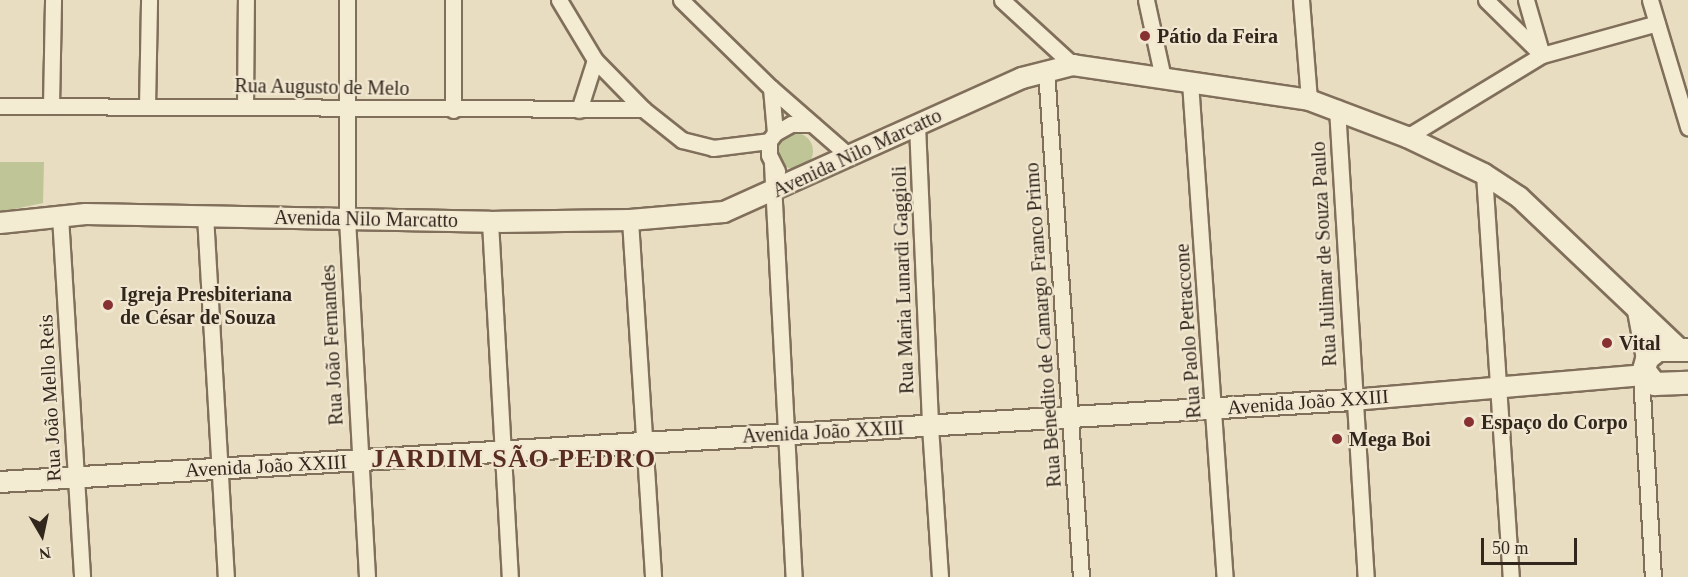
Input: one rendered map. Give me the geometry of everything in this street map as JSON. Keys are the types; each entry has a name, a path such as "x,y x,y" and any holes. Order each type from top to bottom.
{"main road":[{"name":"Avenida João XXIII","path":"1684,350 1658,350 1645,370 1655,384 1688,383"}],"street":[{"path":"51,106 53,0"},
{"path":"147,107 149,0"},
{"path":"245,107 246,0"},
{"name":"Rua João Fernandes","path":"347,0 347,219 367,577"},
{"path":"453,0 453,110"},
{"path":"559,0 596,60 643,109 682,140 713,148 772,137 791,124 812,124"},
{"path":"681,0 771,88 849,156"},
{"path":"1002,0 1073,65"},
{"path":"1146,0 1163,78"},
{"path":"1301,0 1309,100"},
{"path":"1486,0 1542,55"},
{"path":"1526,0 1542,55"},
{"path":"1650,0 1688,127"},
{"path":"1407,137 1542,55 1657,23"},
{"path":"579,110 596,60"},
{"name":"Avenida Nilo Marcatto","path":"0,223 60,216 204,215 490,222 630,220 724,212 1046,70 1073,65 1309,100 1337,108 1407,137 1484,174 1519,197 1638,311 1684,350"},
{"name":"Rua Benedito de Camargo Franco Primo","path":"1046,70 1081,577"},
{"name":"Rua Paolo Petraccone","path":"1190,82 1225,577"},
{"path":"771,88 772,164 779,189 794,577"},
{"name":"Rua Augusto de Melo","path":"0,106 453,110 643,109"},
{"name":"Rua Julimar de Souza Paulo","path":"1337,108 1353,400 1366,577"},
{"name":"Rua Maria Lunardi Gaggioli","path":"917,125 930,426 940,577"},
{"path":"1484,174 1511,577"},
{"path":"204,215 226,577"},
{"name":"Rua João Mello Reis","path":"60,216 82,577"},
{"path":"630,220 653,577"},
{"path":"490,222 510,577"},
{"path":"1638,311 1645,370 1653,577"},
{"name":"Avenida João XXIII","path":"0,482 1353,400 1498,387 1645,370"}],"green space":[{"path":"795,133 808,138 813,151 808,164 795,169 782,164 777,151 782,138"},
{"path":"0,162 44,162 43,203 0,212"}],"place":[{"name":"Pátio da Feira","path":"1145,36"},
{"name":"Igreja Presbiteriana de César de Souza","path":"108,305"},
{"name":"Vital","path":"1607,343"},
{"name":"Espaço do Corpo","path":"1469,422"},
{"name":"Mega Boi","path":"1337,439"}],"district":[{"name":"JARDIM SÃO PEDRO","path":"514,459"}]}
